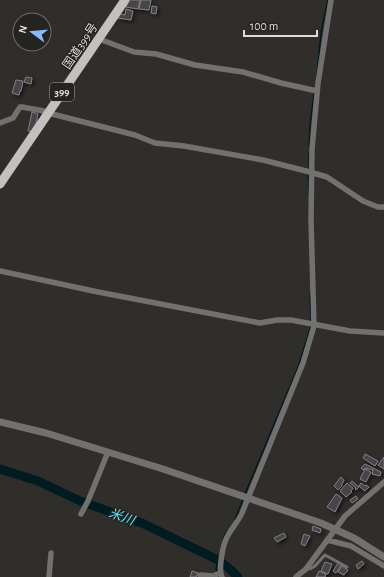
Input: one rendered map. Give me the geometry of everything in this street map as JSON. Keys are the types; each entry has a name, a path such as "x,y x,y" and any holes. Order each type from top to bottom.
{"highway":[{"name":"国道399号","path":"0,184 125,0"}],"street":[{"path":"200,575 219,575 227,537 238,522 303,363 312,324 309,172 316,90 330,0"},
{"path":"98,39 134,52 156,54 195,65 243,72 281,83 316,90"},
{"path":"0,123 13,118 20,107 22,107 135,135 155,143 262,160 309,172 327,177 363,201 378,207 384,207"},
{"path":"0,270 98,292 260,323 277,320 291,320 350,331 384,333"},
{"path":"0,422 46,433 108,452 320,522 354,538 384,557"},
{"path":"81,514 108,452"},
{"path":"296,577 305,569 351,510 384,482"},
{"path":"327,540 351,546 384,566"},
{"path":"49,577 51,553"}],"lane":[{"path":"305,569 311,570 325,555 347,567"}],"building":[{"path":"140,0 138,9 126,7 128,1"},
{"path":"141,0 151,0 149,10 139,9"},
{"path":"152,6 157,7 156,14 151,13"},
{"path":"126,9 133,11 131,20 118,18 120,14 125,15"},
{"path":"26,77 32,78 31,84 24,82"},
{"path":"16,80 23,81 19,95 12,93"},
{"path":"32,112 38,114 36,124 32,132 28,131"},
{"path":"365,454 378,461 375,466 363,458"},
{"path":"384,457 384,469 378,465"},
{"path":"365,464 381,472 380,476 372,474 373,470 365,468 363,470 361,468"},
{"path":"365,469 371,472 366,482 360,479"},
{"path":"341,477 344,480 342,486 338,490 334,486"},
{"path":"352,481 359,487 356,490 356,488 350,483"},
{"path":"347,483 353,488 351,491 352,492 346,497 340,491"},
{"path":"361,483 369,487 365,491 359,486"},
{"path":"336,494 342,498 335,512 327,507"},
{"path":"356,496 358,499 352,503 350,500"},
{"path":"313,526 321,529 320,533 312,530"},
{"path":"284,533 286,537 277,542 274,538"},
{"path":"304,534 310,536 305,546 301,544"},
{"path":"362,561 364,564 358,569 356,565"},
{"path":"325,562 332,564 328,574 321,571"},
{"path":"338,563 341,565 336,573 333,571"},
{"path":"342,566 348,570 344,575 338,572"},
{"path":"192,571 198,573 196,577 190,577"},
{"path":"319,571 326,574 325,577 316,577"}],"waterway":[{"path":"317,75 321,32 328,0"},
{"path":"309,147 314,93"},
{"path":"309,152 309,171"},
{"path":"308,174 309,193"},
{"path":"310,294 311,323"},
{"path":"245,494 298,367 311,326"},
{"name":"米川","path":"0,469 38,481 80,501 144,524 218,560 238,577"},
{"path":"235,520 243,499"},
{"path":"223,540 227,531"},
{"path":"219,556 216,569 219,577"}]}
